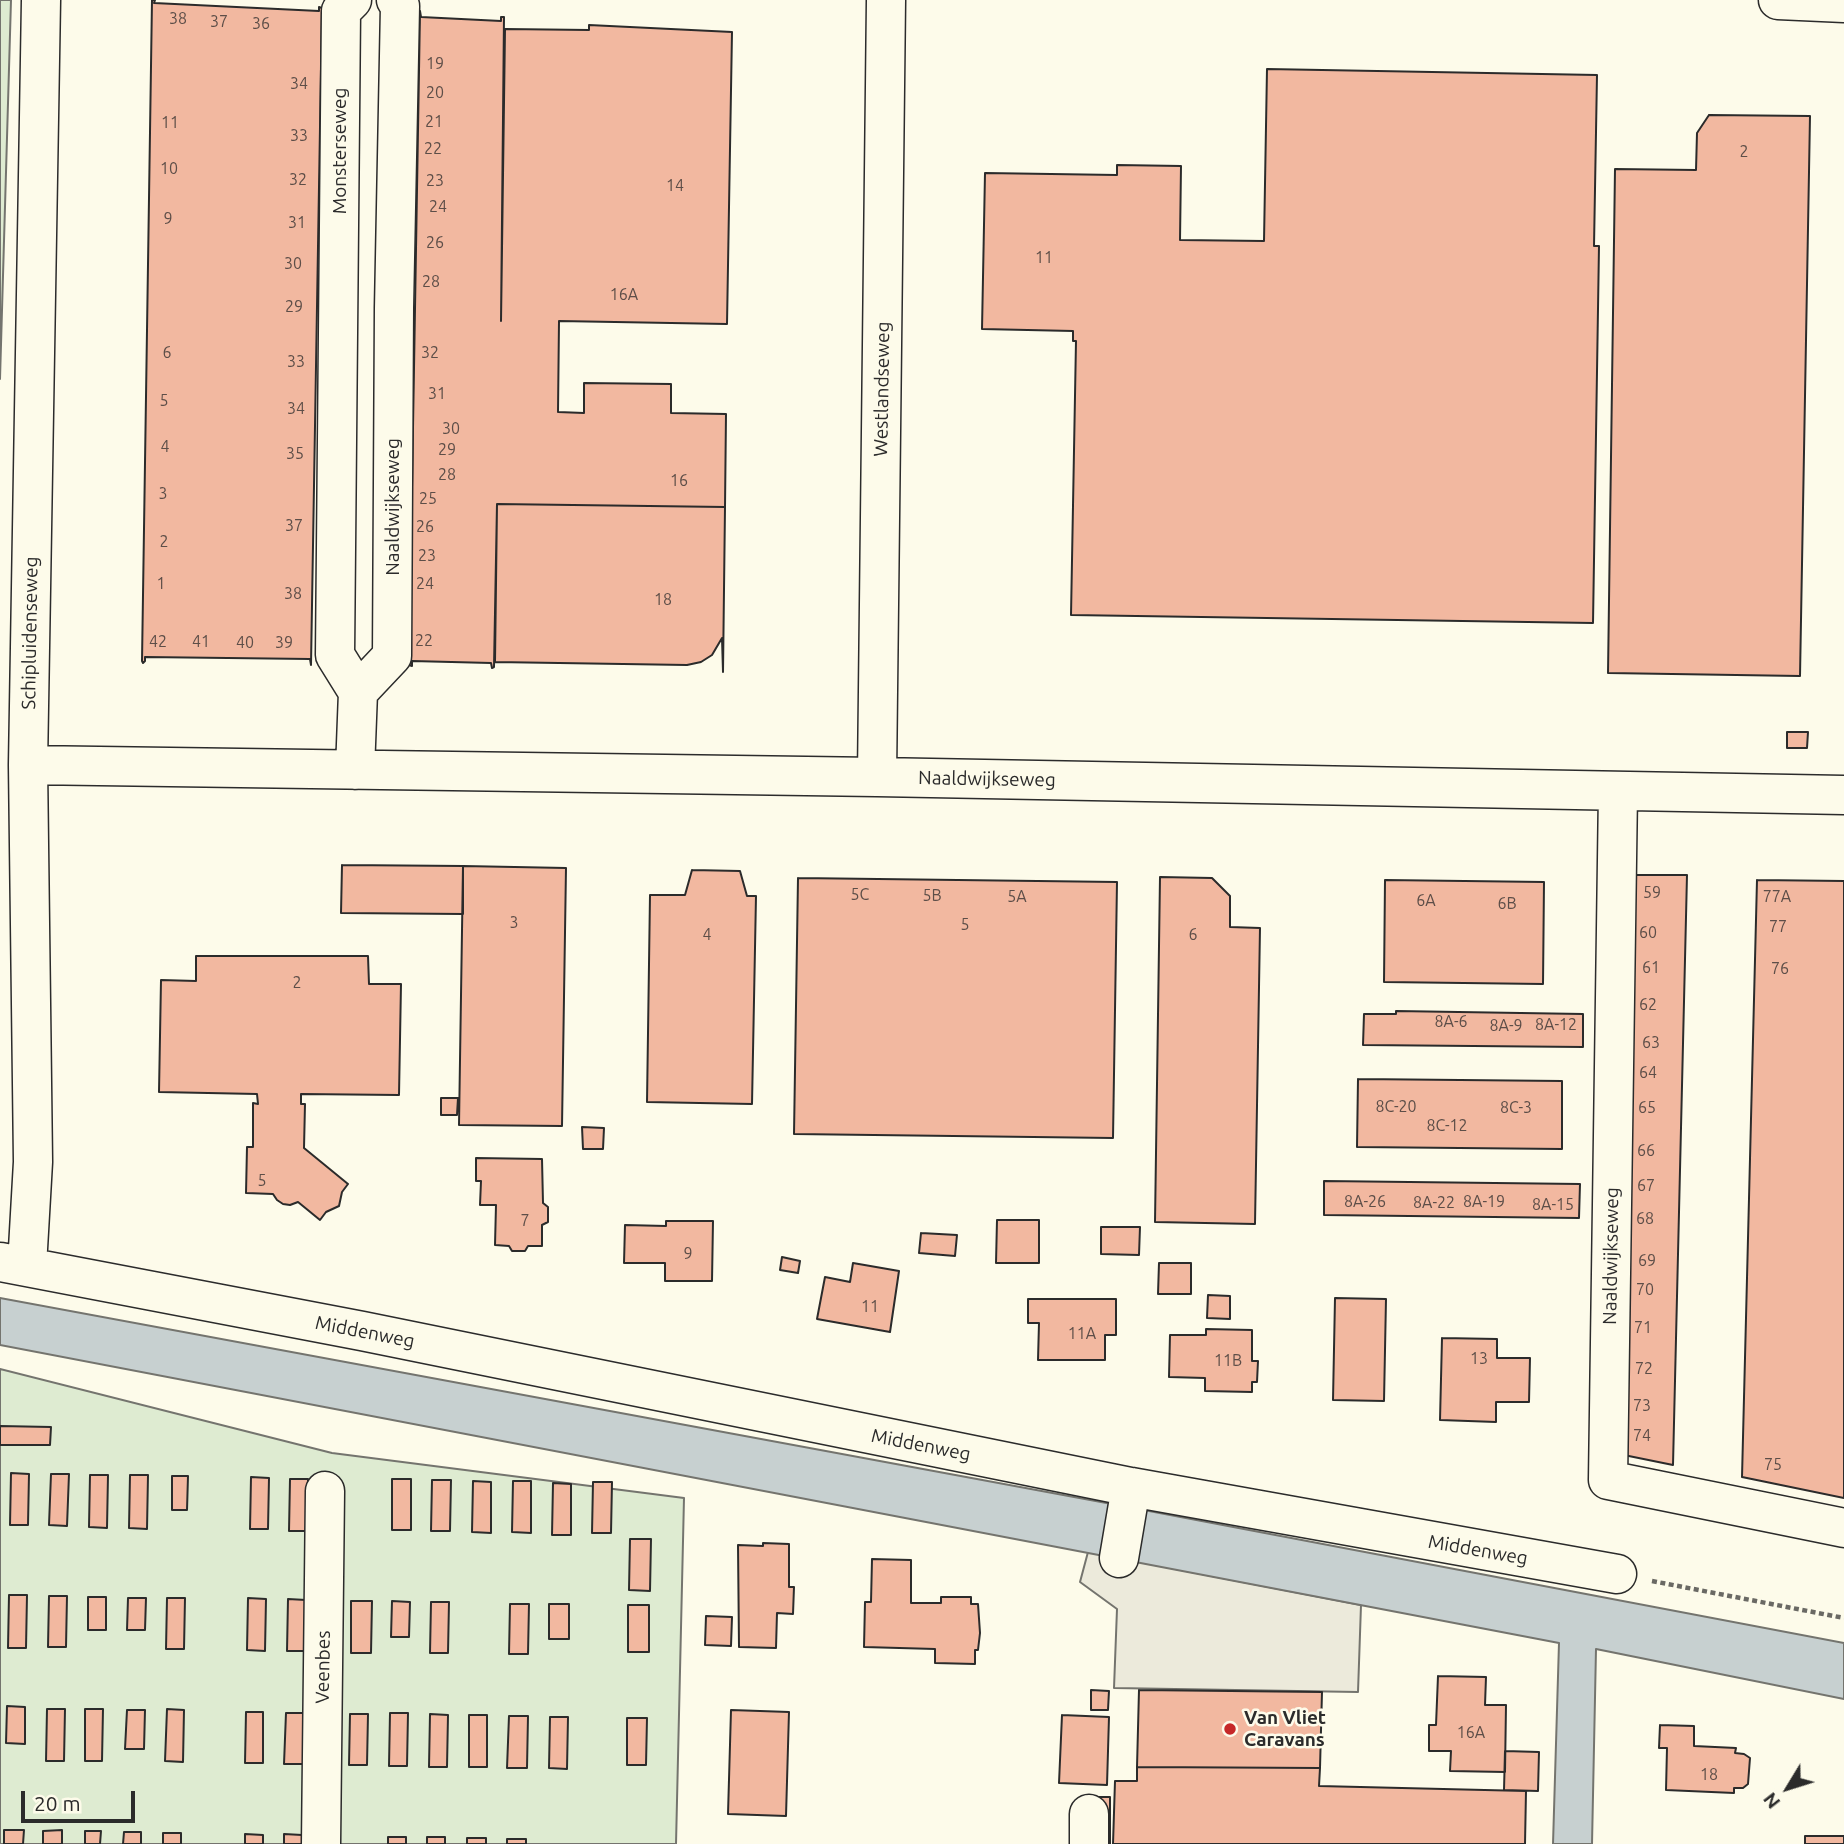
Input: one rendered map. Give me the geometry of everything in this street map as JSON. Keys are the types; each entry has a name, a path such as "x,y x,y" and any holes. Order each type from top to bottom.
{"street":[{"name":"Schipluidenseweg","path":"14,1264 33,1163 28,765 41,0"},
{"name":"Monsterseweg","path":"352,0 341,11 335,655 358,692"},
{"name":"Naaldwijkseweg","path":"358,692 392,656 394,308 400,6 396,0"},
{"name":"Westlandseweg","path":"877,777 886,0"},
{"path":"1778,0 1844,3"},
{"path":"355,770 358,692"},
{"name":"Naaldwijkseweg","path":"28,765 1844,795"},
{"name":"Naaldwijkseweg","path":"1618,791 1608,1480 1844,1528"},
{"name":"Middenweg","path":"14,1264 362,1331 1130,1497 1617,1574"},
{"name":"Veenbes","path":"321,1844 325,1491"},
{"path":"1119,1559 1130,1497"}],"path":[{"path":"1617,1574 1844,1618"}],"green space":[{"path":"0,0 11,0 0,379"},
{"path":"0,1369 332,1453 684,1498 676,1844 0,1844"}],"shaded area":[{"path":"0,1298 1844,1643 1844,1699 1596,1649 1592,1844 1553,1844 1559,1643 0,1345"},
{"path":"1088,1552 1361,1605 1358,1692 1114,1688 1117,1609 1080,1582"}],"building":[{"path":"152,0 155,0 154,3 319,11 319,7 322,8 311,665 310,659 145,657 145,661 142,661"},
{"path":"420,11 421,17 501,21 501,17 504,17 501,321 505,29 589,30 589,25 732,32 727,324 559,321 558,412 584,413 584,383 671,384 671,413 726,414 725,507 497,504 492,668 491,663 412,661 412,666 409,665"},
{"path":"1267,69 1597,75 1594,246 1599,246 1593,623 1071,615 1076,341 1073,341 1073,331 982,329 985,173 1117,175 1117,165 1181,166 1180,240 1264,241"},
{"path":"1709,115 1810,116 1800,676 1608,673 1615,169 1696,170 1697,133"},
{"path":"497,504 725,507 723,672 722,638 712,655 701,662 687,665 495,662"},
{"path":"1787,732 1808,732 1807,748 1787,748"},
{"path":"342,865 463,866 463,914 341,913"},
{"path":"463,866 566,868 562,1126 459,1125"},
{"path":"692,870 740,871 747,896 756,896 752,1104 647,1102 650,895 685,895"},
{"path":"1627,875 1687,875 1673,1465 1614,1453"},
{"path":"1160,877 1212,878 1230,896 1230,927 1260,928 1255,1224 1155,1222"},
{"path":"798,878 1117,882 1113,1138 794,1134"},
{"path":"1385,880 1544,882 1543,984 1384,982"},
{"path":"1757,880 1844,881 1844,1498 1742,1477"},
{"path":"196,956 368,956 369,984 401,984 399,1095 301,1094 301,1104 305,1104 304,1148 348,1184 342,1192 339,1206 326,1212 320,1220 298,1202 283,1204 273,1194 246,1193 247,1147 253,1147 253,1103 258,1104 257,1094 159,1092 161,980 196,981"},
{"path":"1396,1011 1583,1014 1583,1047 1363,1045 1364,1014 1396,1014"},
{"path":"1358,1079 1562,1081 1562,1149 1357,1147"},
{"path":"441,1098 458,1098 457,1115 441,1115"},
{"path":"582,1127 604,1128 603,1149 583,1149"},
{"path":"476,1158 542,1159 543,1203 548,1207 548,1222 542,1225 542,1246 528,1246 525,1251 512,1251 509,1246 495,1245 496,1205 480,1205 481,1181 476,1181"},
{"path":"1324,1181 1580,1184 1579,1218 1324,1215"},
{"path":"997,1220 1039,1220 1039,1263 996,1263"},
{"path":"666,1221 713,1221 712,1281 665,1281 665,1263 624,1263 625,1225 666,1226"},
{"path":"1101,1227 1140,1227 1139,1255 1101,1254"},
{"path":"921,1233 957,1235 955,1256 919,1253"},
{"path":"782,1257 800,1261 798,1273 780,1270"},
{"path":"853,1263 899,1271 890,1332 817,1319 825,1277 850,1282"},
{"path":"1159,1263 1191,1263 1191,1294 1158,1294"},
{"path":"1208,1295 1230,1296 1230,1319 1207,1318"},
{"path":"1335,1298 1386,1299 1384,1401 1333,1400"},
{"path":"1028,1299 1116,1299 1116,1335 1105,1335 1105,1360 1038,1360 1039,1323 1028,1323"},
{"path":"1206,1329 1252,1330 1252,1361 1258,1361 1257,1382 1252,1382 1252,1392 1205,1391 1205,1378 1169,1377 1170,1335 1206,1335"},
{"path":"1442,1338 1497,1339 1497,1358 1530,1358 1529,1402 1496,1402 1496,1422 1440,1420"},
{"path":"0,1426 51,1427 50,1445 0,1445"},
{"path":"11,1473 29,1474 28,1525 10,1525"},
{"path":"51,1474 69,1474 67,1526 49,1525"},
{"path":"90,1475 108,1475 107,1528 89,1527"},
{"path":"130,1475 148,1475 147,1529 129,1528"},
{"path":"172,1476 188,1476 187,1510 172,1510"},
{"path":"251,1477 269,1478 268,1529 250,1529"},
{"path":"290,1479 308,1479 307,1531 289,1531"},
{"path":"392,1479 411,1479 411,1530 392,1530"},
{"path":"432,1480 451,1480 450,1531 431,1531"},
{"path":"473,1481 491,1482 491,1533 472,1532"},
{"path":"513,1481 531,1481 531,1533 512,1532"},
{"path":"593,1482 612,1482 611,1533 592,1533"},
{"path":"553,1483 571,1484 571,1535 552,1535"},
{"path":"630,1539 651,1539 650,1591 629,1590"},
{"path":"763,1543 789,1544 789,1587 794,1587 793,1614 777,1613 776,1648 739,1647 738,1545 763,1546"},
{"path":"872,1559 911,1560 911,1603 941,1603 941,1597 971,1597 971,1604 978,1604 980,1633 978,1650 975,1650 975,1664 935,1663 935,1649 864,1647 865,1602 871,1602"},
{"path":"9,1595 27,1595 26,1648 8,1648"},
{"path":"49,1596 67,1596 66,1647 48,1647"},
{"path":"88,1597 106,1597 106,1630 88,1630"},
{"path":"128,1598 146,1598 145,1630 127,1630"},
{"path":"167,1598 185,1598 184,1649 166,1649"},
{"path":"248,1598 266,1599 265,1651 247,1650"},
{"path":"288,1599 306,1600 306,1651 287,1651"},
{"path":"351,1601 372,1601 371,1653 351,1653"},
{"path":"392,1601 410,1602 409,1637 391,1637"},
{"path":"431,1602 449,1602 448,1653 430,1653"},
{"path":"510,1604 529,1604 528,1654 509,1654"},
{"path":"549,1604 569,1604 569,1639 549,1639"},
{"path":"628,1605 649,1605 649,1652 628,1652"},
{"path":"706,1616 732,1617 731,1646 705,1645"},
{"path":"1438,1676 1486,1677 1485,1705 1506,1705 1505,1772 1450,1771 1451,1751 1429,1751 1429,1725 1436,1725"},
{"path":"1091,1690 1109,1691 1108,1710 1091,1710"},
{"path":"1139,1690 1322,1692 1320,1768 1137,1767"},
{"path":"7,1706 25,1707 25,1744 6,1743"},
{"path":"47,1709 65,1709 64,1761 46,1761"},
{"path":"85,1709 103,1709 102,1761 85,1761"},
{"path":"167,1709 184,1710 183,1762 165,1761"},
{"path":"127,1710 145,1710 144,1749 125,1749"},
{"path":"731,1710 789,1712 786,1816 728,1814"},
{"path":"246,1712 263,1712 263,1763 245,1763"},
{"path":"286,1713 303,1713 303,1764 284,1764"},
{"path":"390,1713 408,1713 407,1766 389,1766"},
{"path":"350,1714 368,1714 367,1765 349,1765"},
{"path":"430,1714 448,1715 447,1767 429,1767"},
{"path":"469,1715 487,1715 487,1767 469,1767"},
{"path":"1062,1715 1109,1717 1107,1785 1059,1783"},
{"path":"509,1716 528,1716 527,1768 507,1768"},
{"path":"550,1717 568,1717 567,1769 549,1768"},
{"path":"627,1718 647,1718 646,1765 627,1765"},
{"path":"1660,1725 1694,1726 1694,1746 1736,1748 1735,1753 1750,1758 1748,1784 1743,1788 1734,1788 1734,1793 1666,1790 1667,1748 1659,1748"},
{"path":"1505,1751 1539,1752 1538,1791 1504,1790"},
{"path":"1137,1767 1320,1768 1319,1786 1526,1791 1525,1844 1113,1844 1115,1781 1137,1781"},
{"path":"1093,1797 1110,1797 1110,1844 1092,1844"},
{"path":"4,1830 24,1830 23,1844 4,1844"},
{"path":"62,1830 62,1844 43,1844 43,1831"},
{"path":"85,1831 101,1831 100,1844 85,1844"},
{"path":"124,1832 141,1832 141,1844 123,1844"},
{"path":"163,1833 181,1833 181,1844 163,1844"},
{"path":"245,1834 263,1835 263,1844 245,1844"},
{"path":"284,1834 302,1835 302,1844 284,1844"},
{"path":"1805,1836 1844,1836 1844,1844 1805,1844"},
{"path":"388,1837 406,1837 406,1844 388,1844"},
{"path":"427,1837 445,1837 445,1844 427,1844"},
{"path":"467,1838 486,1838 486,1844 467,1844"},
{"path":"507,1839 526,1839 526,1844 507,1844"}],"place":[{"name":"Van Vliet Caravans","path":"1230,1729"}]}
